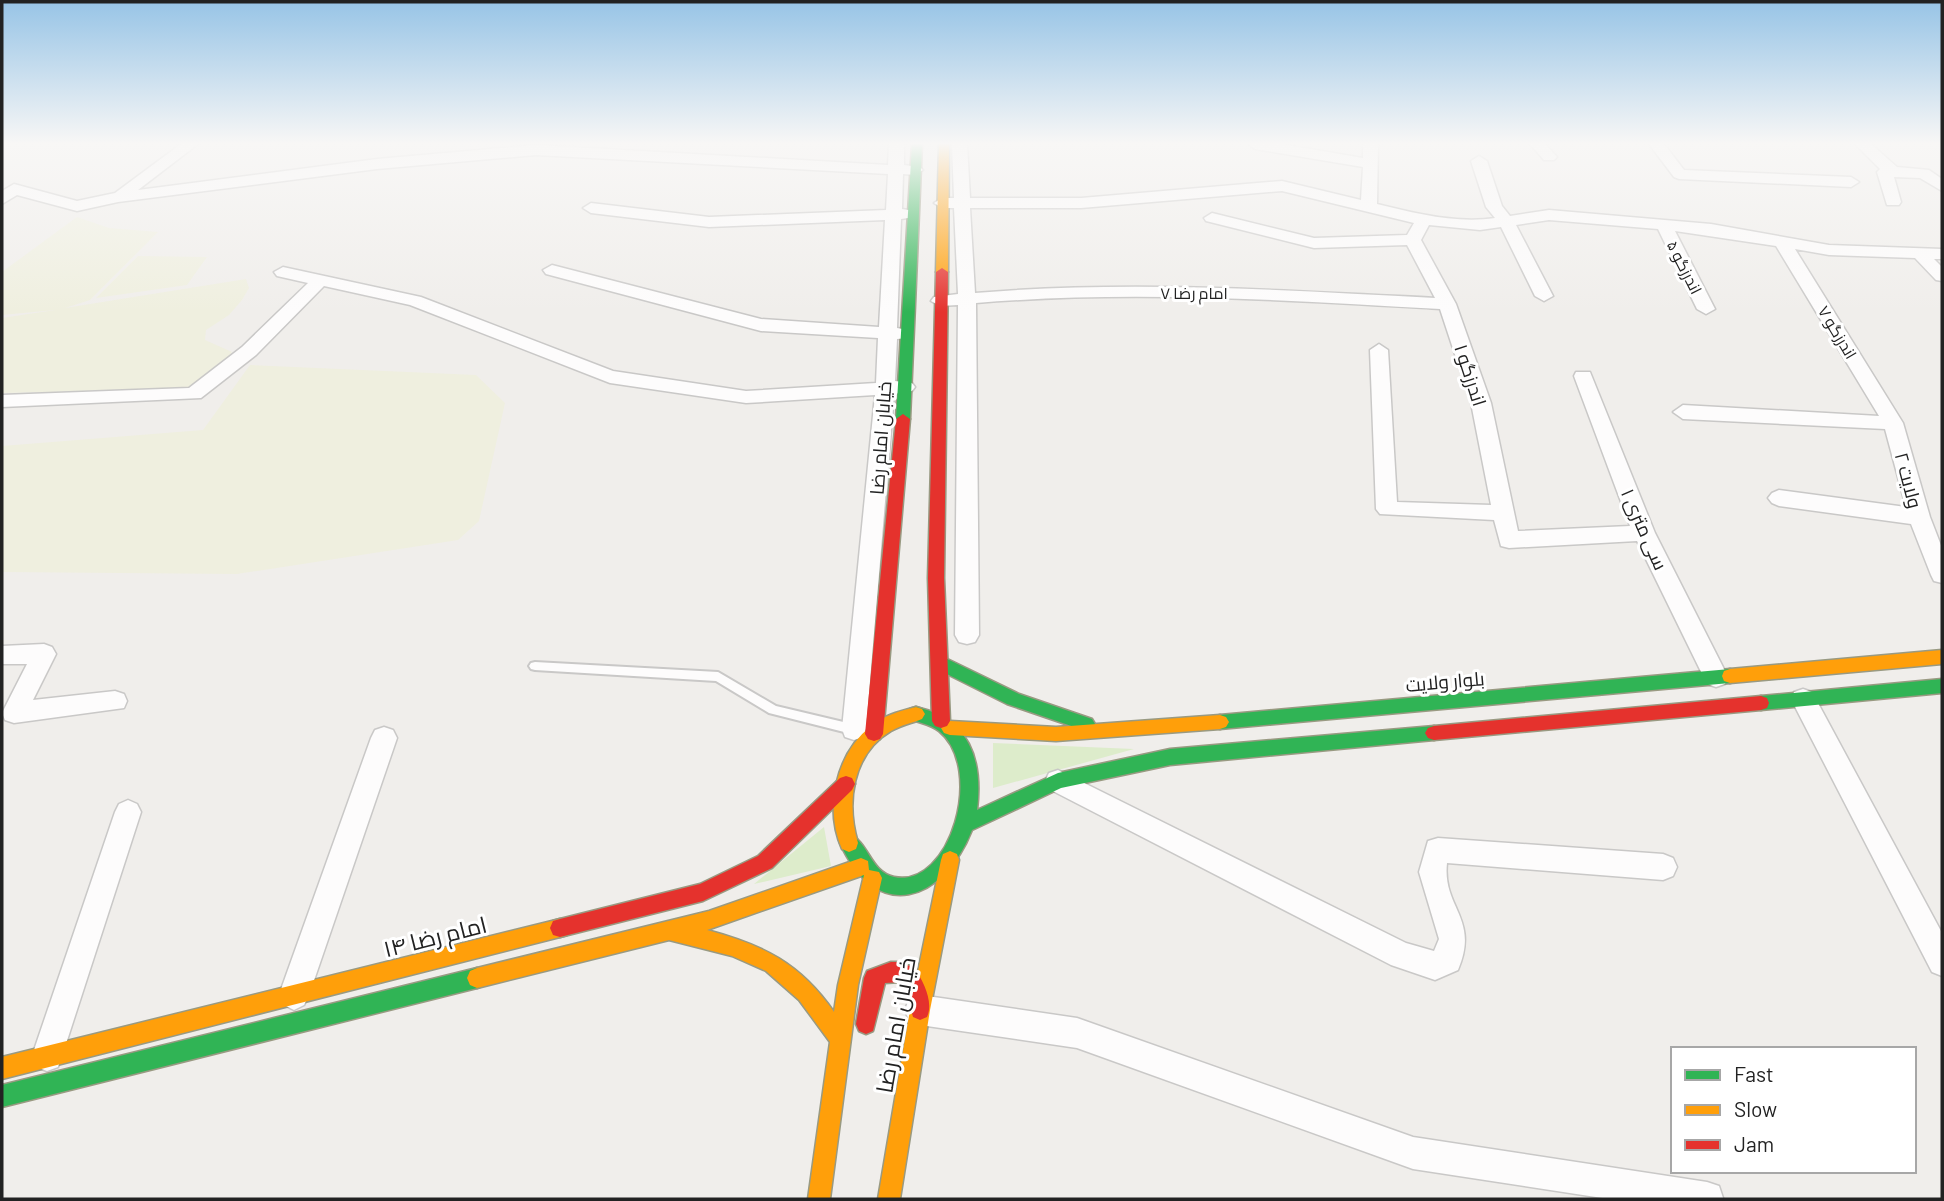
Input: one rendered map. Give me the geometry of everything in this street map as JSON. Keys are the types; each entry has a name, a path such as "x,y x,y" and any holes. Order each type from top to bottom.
{"main road":[{"path":"945,725 932,658 936,578 940,301 951,203"},
{"name":"خیابان امام رضا","path":"864,732 888,660 895,387"},
{"name":"بلوار ولایت","path":"945,725 1056,734 1163,727 1942,657"},
{"path":"932,658 1013,699 1063,718 1111,730"},
{"path":"969,823 1058,781 1170,757 1942,686"},
{"path":"901,716 929,716 945,725 963,748 972,774 973,807 969,823 950,860 927,881 915,886 895,888 867,873 846,840 842,814 846,784 864,732 901,716"},
{"path":"1163,727 1156,733 1155,747 1170,757"},
{"name":"امام رضا ۱۴","path":"2,1068 703,892 765,862 846,784"},
{"name":"خیابان امام رضا","path":"889,1199 920,1010 950,860"},
{"path":"2,1096 709,920 867,873"},
{"path":"820,1196 840,1039 867,873"},
{"path":"665,931 717,940 759,953 796,976 816,999 840,1039"},
{"path":"863,1047 874,978 888,970 901,971 914,980 918,988 920,1010"},
{"path":"820,1196 847,1120"}],"street":[{"path":"55,200 77,206 104,200"},
{"path":"864,732 895,387 904,200"},
{"path":"967,635 967,298 951,203 1081,203 1116,200"},
{"path":"1335,200 1423,220 1480,225 1549,215 1711,229 1829,250 1942,254"},
{"path":"1369,200 1369,209"},
{"path":"1492,200 1506,221 1544,296"},
{"path":"591,208 709,222 903,214"},
{"path":"1212,218 1314,243 1413,240 1423,220"},
{"name":"اندرزگو ۵","path":"1664,225 1706,309"},
{"name":"اندرزگو ۱","path":"1413,240 1447,304 1481,403 1509,540 1644,533"},
{"name":"اندرزگو ۷","path":"1783,242 1893,423"},
{"path":"1920,254 1942,276"},
{"path":"552,270 761,325 898,334"},
{"path":"283,272 415,301 610,377 746,397 895,387"},
{"path":"2,401 194,394 249,351 320,280"},
{"name":"امام رضا ۷","path":"940,301 1026,292 1234,292 1447,304"},
{"path":"1379,351 1387,509 1503,513"},
{"name":"سی متری ۱","path":"1583,376 1644,533 1716,677"},
{"path":"1683,412 1893,423"},
{"name":"ولایت ۲","path":"1893,423 1919,517 1942,575"},
{"path":"1779,498 1919,517"},
{"path":"2,655 44,654 14,713 115,701"},
{"path":"1803,699 1942,962"},
{"path":"294,995 384,738"},
{"path":"1058,781 1401,955 1435,966 1448,960 1453,940 1434,887 1431,861 1438,850 1662,867"},
{"path":"47,1056 128,812"},
{"path":"920,1010 1077,1033 1413,1153 1707,1198"}],"lane":[{"path":"535,666 718,677 773,710 864,732"}],"green space":[{"path":"77,217 109,228 158,232 90,300 65,308 246,279 249,288 242,300 229,315 206,330 205,340 232,352 217,372 194,389 2,393 2,318 55,310 2,315 2,272"},
{"path":"138,256 207,257 187,285 96,298"},
{"path":"250,365 476,375 505,403 479,521 458,540 237,574 2,572 2,446 203,430"},
{"path":"993,743 1134,749 993,788"},
{"path":"824,827 831,866 754,884"}],"traffic: fast":[{"path":"903,419 914,200"},
{"path":"939,662 1013,699 1086,724"},
{"path":"1220,722 1730,676"},
{"path":"1761,703 1942,686"},
{"path":"849,843 869,874 892,886 916,884 938,870 956,847 968,818 971,785 964,752 946,726 916,714"},
{"path":"969,823 1058,781 1170,757 1434,733"},
{"path":"2,1096 477,978"}],"traffic: slow":[{"path":"942,272 943,200"},
{"path":"1730,676 1942,657"},
{"path":"849,843 843,799 850,769 857,755 876,732 895,721 916,714"},
{"path":"950,728 1056,734 1220,722"},
{"path":"889,1199 920,1010 950,860"},
{"path":"477,978 709,920 861,867"},
{"path":"819,1199 848,985 872,878"},
{"path":"2,1068 560,928"},
{"path":"676,933 732,946 773,964 806,993 840,1039"}],"traffic: jam":[{"path":"941,721 936,578 942,272"},
{"path":"874,734 903,419"},
{"path":"1434,733 1761,703"},
{"path":"560,928 703,892 765,862 846,784"},
{"path":"866,1024 874,978 887,973 895,971 908,975 916,989 920,1010"}]}
